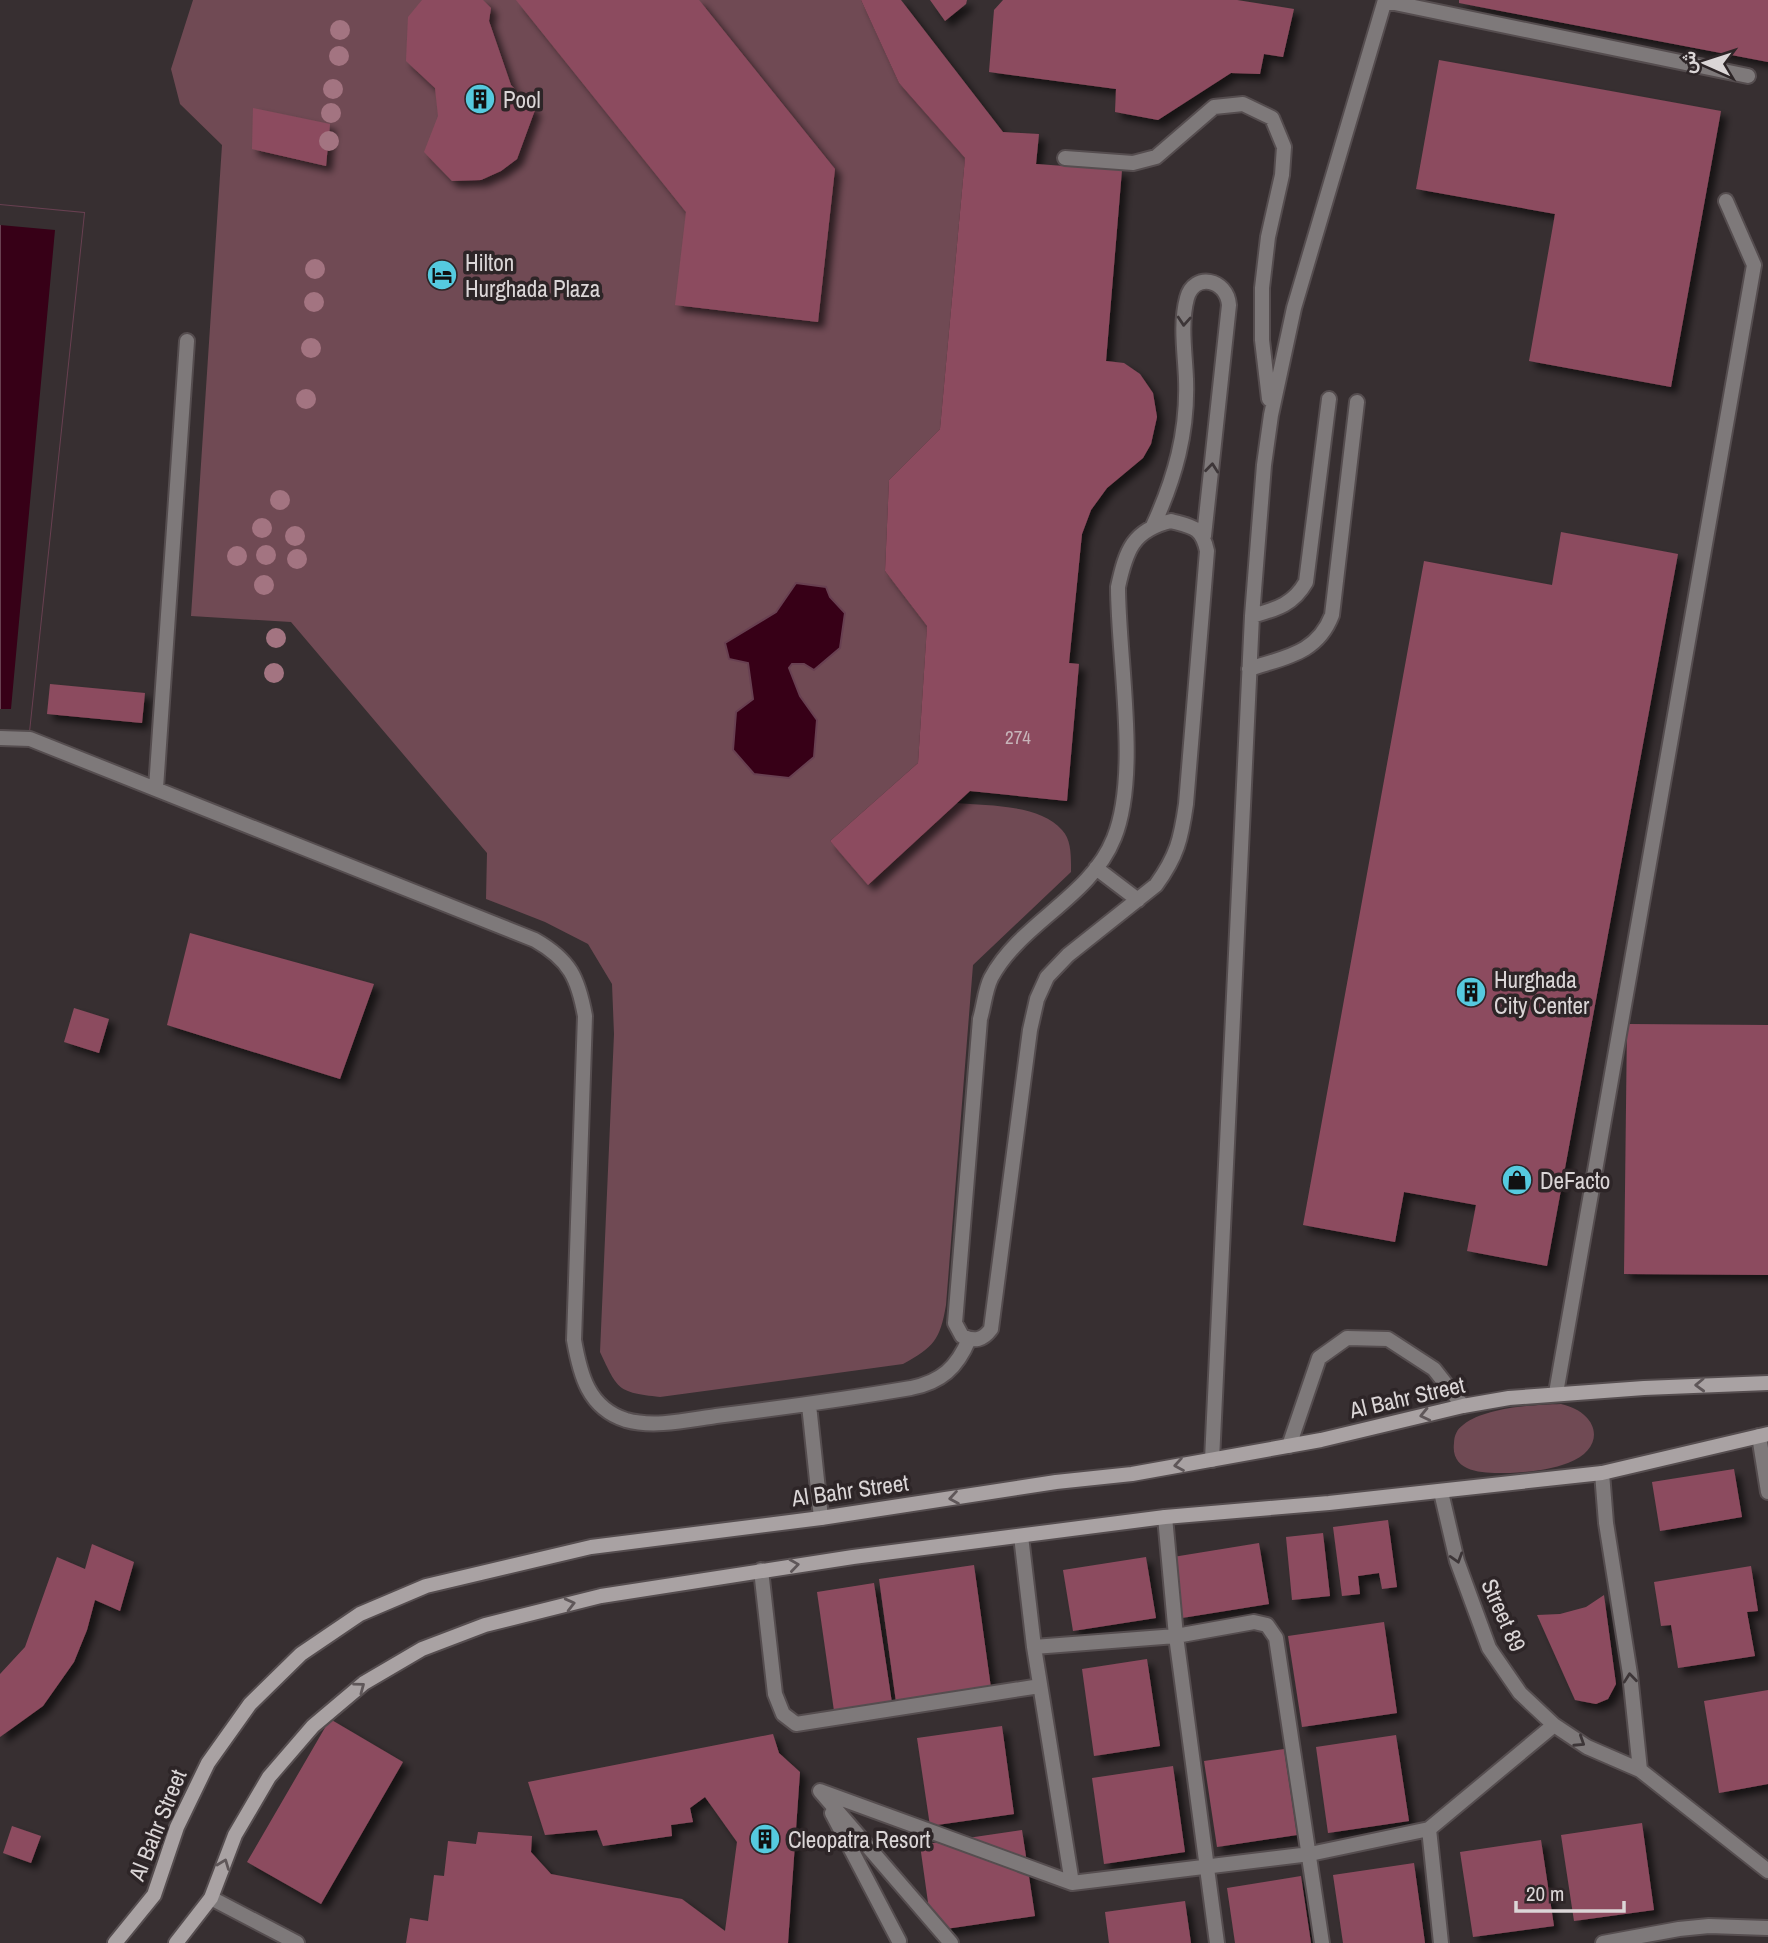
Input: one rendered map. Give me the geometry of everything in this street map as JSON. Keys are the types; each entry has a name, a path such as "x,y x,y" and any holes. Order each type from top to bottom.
{"main road":[{"name":"Al Bahr Street","path":"115,1943 154,1895 177,1827 208,1763 250,1704 301,1654 360,1614 426,1586 591,1547 821,1518 1056,1482 1132,1474 1289,1446 1463,1406 1556,1393 1768,1383"},
{"path":"176,1943 211,1898 235,1835 269,1777 313,1726 365,1683 422,1649 485,1625 601,1596 761,1570 1165,1517 1441,1492 1602,1473 1763,1435"}],"street":[{"path":"1212,1460 1249,669 1259,516 1271,415 1294,308 1385,1 1748,76"},
{"path":"1065,158 1133,163 1156,157 1214,107 1243,103 1272,118 1284,147 1282,175 1268,237 1262,288 1262,340 1271,415"},
{"path":"1556,1393 1754,265 1726,201"},
{"path":"1153,526 1166,498 1183,439 1186,408 1184,328 1187,295 1200,282 1208,281 1224,289 1229,296 1229,305 1204,536 1207,551 1188,791 1180,843 1167,870 1156,885 1068,955 1047,977 1037,999 1030,1030 991,1329 986,1336 978,1340 969,1339 957,1330 956,1315 980,1019 990,980 1009,952 1068,898 1096,868 1114,837 1124,793 1126,742 1118,587 1130,550 1140,533 1171,521 1193,527 1204,536"},
{"path":"156,788 187,341"},
{"path":"1252,616 1284,607 1293,601 1306,582 1329,399"},
{"path":"1249,669 1309,648 1327,628 1332,615 1357,402"},
{"path":"0,738 30,739 535,940 556,952 570,970 580,990 585,1016 574,1340 580,1373 588,1392 604,1408 625,1420 658,1423 809,1405 927,1385 954,1368 969,1339"},
{"path":"1096,868 1138,900"},
{"path":"1289,1446 1319,1358 1347,1338 1388,1339 1434,1369 1463,1406"},
{"path":"809,1405 821,1518"},
{"path":"1763,1435 1768,1492"},
{"path":"1602,1473 1606,1523 1630,1674 1640,1770"},
{"name":"Street 89","path":"1441,1492 1457,1561 1489,1648 1520,1693 1554,1725 1587,1748 1640,1770 1768,1871"},
{"path":"1165,1517 1177,1636 1217,1943"},
{"path":"1021,1536 1034,1647 1072,1883"},
{"path":"761,1570 775,1694 783,1714 796,1724 1040,1686"},
{"path":"1034,1647 1177,1636 1254,1622 1267,1625 1276,1638 1322,1943"},
{"path":"820,1791 1072,1883 1310,1854 1429,1829 1554,1725"},
{"path":"820,1791 900,1941"},
{"path":"820,1791 951,1943"},
{"path":"1429,1829 1441,1943"},
{"path":"211,1898 297,1943"},
{"path":"1604,1943 1689,1928 1768,1927"}],"shaded area":[{"path":"193,0 861,0 899,83 965,158 940,429 889,480 885,571 927,626 918,763 830,841 868,884 956,803 998,806 1041,815 1062,830 1069,844 1071,872 973,965 946,1305 941,1327 934,1341 922,1353 903,1364 660,1397 627,1391 616,1382 600,1352 614,1034 612,984 588,944 545,922 486,899 487,853 291,622 191,616 222,145 180,104 171,69"},
{"path":"0,205 84,213 29,732 0,729"},
{"path":"796,583 826,587 830,597 845,613 840,648 814,670 804,664 792,664 789,668 800,696 817,720 814,757 789,778 754,774 733,750 736,712 753,699 748,663 729,659 725,643 776,612"},
{"path":"1561,1404 1584,1415 1594,1431 1589,1449 1580,1457 1554,1467 1510,1473 1473,1470 1458,1461 1454,1453 1455,1435 1473,1419 1510,1408"}],"pier":[{"path":"0,205 84,213 29,732 0,729 0,709 11,709 55,230 0,225"}],"building":[{"name":"Pool","path":"422,0 483,0 491,8 489,21 511,85 535,110 517,159 501,171 481,180 452,181 424,152 438,116 435,88 406,61 408,17"},
{"path":"516,0 699,0 835,169 818,322 675,305 686,212"},
{"path":"861,0 901,0 1003,132 1039,134 1036,164 1122,170 1106,361 1124,363 1140,374 1153,393 1157,417 1151,444 1143,458 1107,488 1091,510 1082,534 1069,663 1079,664 1067,801 970,791 868,885 830,841 918,763 927,626 885,571 889,480 940,429 965,158 899,83"},
{"path":"930,0 967,0 966,4 945,21"},
{"path":"1003,0 1237,0 1294,9 1283,57 1264,54 1260,74 1231,73 1158,120 1115,112 1116,89 989,72 994,10"},
{"path":"1459,0 1768,0 1768,62 1459,3"},
{"path":"1439,60 1721,111 1671,387 1529,361 1555,214 1416,189"},
{"path":"253,108 330,124 326,166 252,149"},
{"name":"Hurghada City Center","path":"1561,532 1678,554 1547,1266 1467,1251 1476,1205 1404,1192 1395,1242 1303,1225 1424,561 1552,585"},
{"path":"50,684 145,693 142,723 47,714"},
{"path":"190,933 374,984 340,1079 167,1025"},
{"path":"74,1008 109,1019 99,1053 64,1042"},
{"path":"1627,1024 1768,1025 1768,1275 1624,1274"},
{"path":"1734,1469 1742,1517 1660,1531 1652,1482"},
{"path":"1388,1520 1397,1587 1382,1589 1379,1573 1358,1576 1360,1594 1342,1596 1333,1527"},
{"path":"1323,1533 1330,1596 1292,1600 1286,1537"},
{"path":"1259,1543 1269,1604 1182,1618 1173,1557"},
{"path":"92,1544 134,1562 120,1611 95,1600 74,1662 43,1706 0,1737 0,1674 25,1647 57,1557 85,1569"},
{"path":"1146,1557 1156,1618 1073,1631 1063,1570"},
{"path":"974,1565 991,1688 896,1702 879,1579"},
{"path":"1751,1566 1758,1611 1747,1612 1755,1656 1678,1668 1671,1625 1661,1626 1654,1582"},
{"path":"874,1583 892,1703 834,1711 817,1592"},
{"path":"1604,1595 1616,1684 1608,1699 1596,1704 1575,1700 1537,1615 1560,1614 1586,1607"},
{"path":"1384,1622 1397,1713 1302,1727 1288,1636"},
{"path":"1147,1659 1160,1746 1094,1756 1082,1669"},
{"path":"1768,1690 1768,1784 1719,1793 1704,1701"},
{"path":"330,1719 403,1762 321,1904 247,1862"},
{"path":"1002,1726 1014,1814 930,1826 917,1738"},
{"name":"Cleopatra Resort","path":"773,1734 779,1753 800,1772 788,1943 406,1943 410,1918 428,1921 434,1875 444,1876 448,1841 476,1844 478,1832 532,1836 531,1852 551,1874 682,1899 725,1931 737,1842 705,1797 690,1808 693,1822 671,1825 672,1836 603,1846 597,1830 545,1835 528,1782"},
{"path":"1396,1735 1409,1821 1328,1833 1316,1747"},
{"path":"1284,1749 1297,1835 1217,1847 1204,1761"},
{"path":"1173,1766 1185,1852 1104,1864 1092,1778"},
{"path":"1642,1823 1654,1910 1574,1921 1561,1835"},
{"path":"12,1826 41,1836 31,1863 3,1853"},
{"path":"1022,1830 1035,1916 932,1931 920,1845"},
{"path":"1541,1840 1554,1926 1473,1937 1460,1852"},
{"path":"1414,1863 1425,1943 1343,1943 1333,1875"},
{"path":"1301,1876 1311,1943 1235,1943 1227,1888"},
{"path":"1185,1901 1191,1943 1109,1943 1105,1912"}],"place":[{"name":"Pool","path":"480,99"},
{"name":"Hilton Hurghada Plaza","path":"442,275"},
{"name":"Hurghada City Center","path":"1471,992"},
{"name":"DeFacto","path":"1517,1180"},
{"name":"Cleopatra Resort","path":"765,1839"}]}
